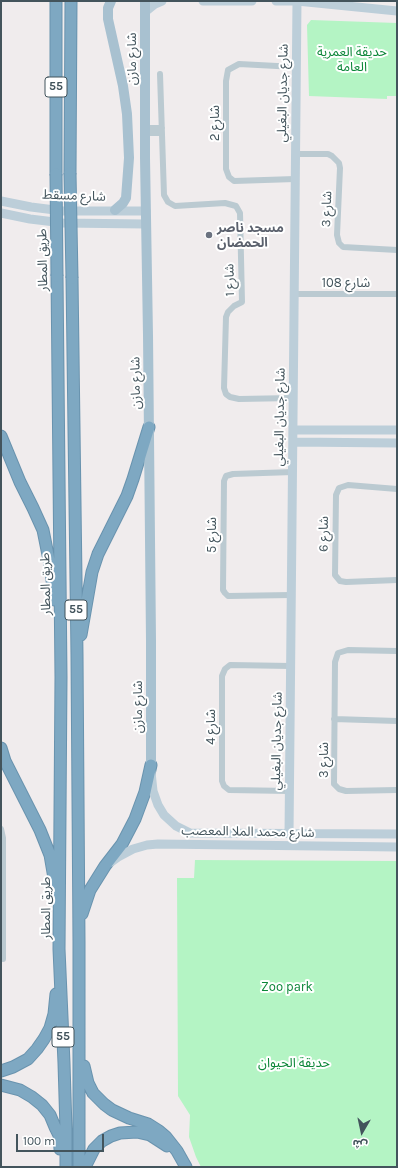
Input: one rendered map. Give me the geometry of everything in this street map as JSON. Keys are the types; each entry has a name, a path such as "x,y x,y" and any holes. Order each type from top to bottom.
{"highway":[{"name":"طريق المطار","path":"56,1 56,174 61,677 59,949 64,1063 66,1167"},
{"name":"55","path":"72,1 70,173 77,655 79,1167"},
{"path":"77,655 92,572 98,554 134,479 149,427"},
{"path":"1,436 46,541 51,570 61,677"},
{"path":"1,748 4,761 40,830 50,855 60,908"},
{"path":"79,942 82,915 90,890 105,866 122,844 135,819 145,792 151,764"},
{"path":"1,1071 13,1067 28,1059 37,1049 50,1028 54,1014 59,949"},
{"path":"79,1034 84,1073 93,1093 112,1110 129,1118 148,1124 159,1131 177,1151 186,1167"},
{"path":"1,1085 20,1090 32,1097 42,1105 50,1115 59,1135 62,1167"},
{"path":"85,1167 94,1149 102,1142 111,1136 120,1133 137,1132 150,1135 167,1147 178,1167"}],"main road":[{"path":"111,1 108,8 108,19 123,86 127,114 129,150 128,189 126,198 115,210"},
{"name":"شارع مازن","path":"145,1 145,224 152,641 151,764"}],"street":[{"path":"145,12 155,4 162,1"},
{"path":"203,1 252,1"},
{"path":"276,1 358,3 397,10"},
{"name":"شارع جديان البغيلي","path":"289,834 297,1"},
{"name":"شارع 2","path":"295,179 234,181 229,177 226,169 226,81 228,70 239,64 296,67"},
{"name":"شارع 1","path":"160,74 164,195 168,202 175,206 225,203 236,206 240,213 242,302 234,306 228,312 226,317 224,388 226,394 230,397 239,399 293,398"},
{"path":"145,131 162,130"},
{"name":"شارع 3","path":"296,154 328,154 339,163 337,235 342,247 397,250"},
{"name":"شارع مسقط","path":"1,201 63,211 146,211"},
{"name":"شارع مسقط","path":"1,213 30,219 62,223 145,224"},
{"name":"شارع 108","path":"294,294 397,294"},
{"path":"293,430 397,430"},
{"path":"348,430 351,435 348,443"},
{"path":"364,443 361,441 360,434 365,430"},
{"path":"293,442 397,443"},
{"name":"شارع 5","path":"291,595 228,596 223,590 224,481 226,476 233,474 293,472"},
{"name":"شارع 6","path":"397,489 348,485 339,488 336,496 335,575 340,581 346,582 397,580"},
{"name":"شارع 3","path":"397,651 348,650 338,653 335,662 334,719 334,784 339,789 346,790 397,790"},
{"name":"شارع 4","path":"290,791 229,790 224,786 222,781 222,676 225,669 230,665 291,666"},
{"path":"334,719 397,721"},
{"name":"شارع محمد الملا المعصب","path":"151,764 153,791 158,805 164,814 176,826 190,833 397,834"},
{"path":"1,829 3,846 3,960"},
{"path":"185,844 183,841 184,837 186,834 190,833"},
{"path":"357,847 362,841 360,834"},
{"path":"375,847 372,844 372,840 377,834"},
{"name":"شارع محمد الملا المعصب","path":"105,866 133,849 158,844 397,847"}],"green space":[{"name":"حديقة العمرية العامة","path":"311,20 397,23 397,96 387,96 387,99 309,96 307,25"},
{"name":"حديقة الحيوان","path":"195,860 397,861 397,1167 201,1167 189,1137 190,1115 178,1096 177,878 194,878"}],"place":[{"name":"مسجد ناصر الحمضان","path":"209,235"}],"park label":[{"name":"Zoo park","path":"287,987"}]}
